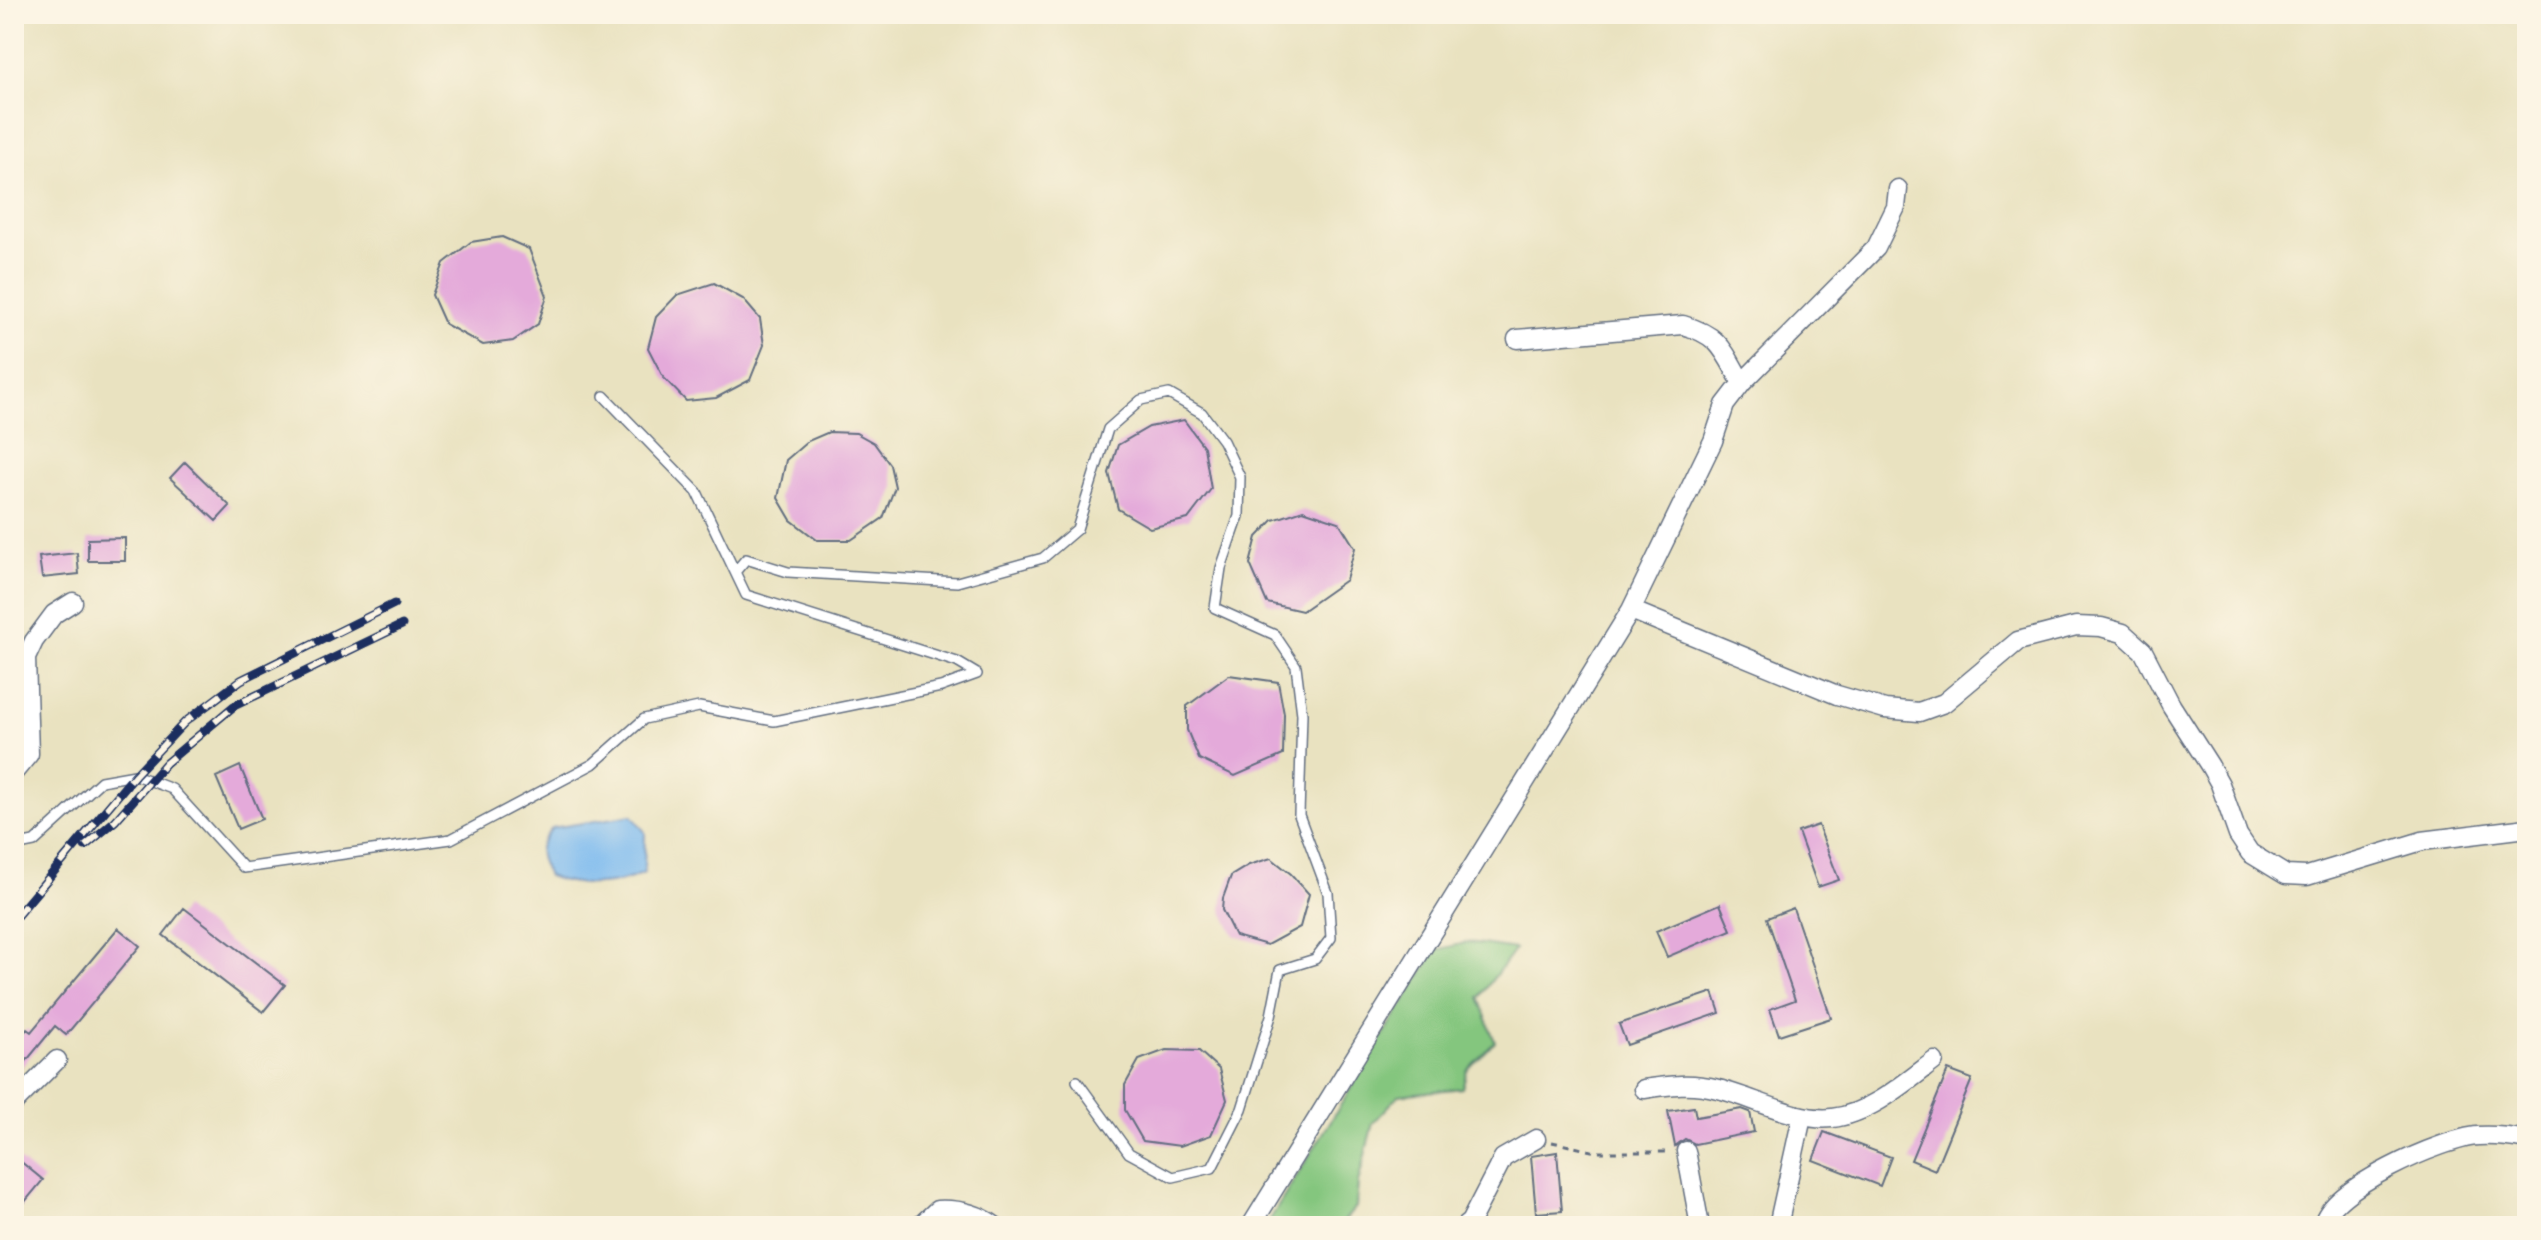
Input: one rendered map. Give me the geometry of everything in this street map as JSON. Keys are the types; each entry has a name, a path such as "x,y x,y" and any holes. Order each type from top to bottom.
{"street":[{"path":"1251,1226 1631,610 1713,441 1725,405 1742,383 1876,248 1896,207 1898,189"},
{"path":"1517,339 1683,325 1707,332 1721,347 1742,383"},
{"path":"14,772 29,754 26,658 54,614 73,602"},
{"path":"1631,610 1837,695 1885,709 1919,712 1944,703 2018,641 2076,626 2101,627 2123,633 2143,651 2171,705 2210,766 2220,784 2238,835 2250,853 2286,875 2307,876 2422,841 2527,828"},
{"path":"14,1103 57,1060"},
{"path":"1644,1089 1685,1083 1717,1089 1802,1117 1832,1118 1862,1108 1903,1085 1934,1061"},
{"path":"1778,1226 1802,1117"},
{"path":"2323,1226 2332,1206 2346,1193 2380,1172 2456,1140 2477,1136 2527,1140"},
{"path":"1465,1226 1470,1222 1503,1158 1536,1139"},
{"path":"1686,1151 1700,1226"},
{"path":"920,1226 937,1210 956,1209 995,1226"}],"lane":[{"path":"735,572 746,559 788,572 957,582 1043,558 1077,529 1108,429 1141,400 1169,394 1202,413 1223,441 1240,477 1239,516 1221,568 1215,608 1275,635 1296,666 1302,714 1299,815 1328,893 1331,938 1315,959 1280,970 1271,1016 1242,1109 1212,1168 1173,1177 1129,1153 1077,1081"},
{"path":"14,846 34,842 101,781 135,775 172,789 244,868 451,839 593,764 644,719 699,707 774,721 941,687 977,674 957,662 746,595 697,492 604,396"}],"path":[{"path":"1536,1139 1596,1152 1686,1151"}],"green space":[{"path":"1469,942 1515,949 1479,998 1495,1042 1467,1070 1462,1088 1399,1095 1373,1123 1358,1183 1356,1207 1340,1226 1266,1226 1436,950"}],"water":[{"path":"632,815 645,832 644,873 621,881 596,884 572,883 548,876 540,846 552,828"}],"building":[{"path":"502,237 529,249 547,296 538,324 513,341 483,345 445,324 432,295 444,263 471,242"},
{"path":"714,283 743,299 760,319 764,345 750,380 716,398 686,401 663,377 648,348 656,317 677,295"},
{"path":"1184,420 1204,447 1211,489 1188,519 1150,528 1118,509 1109,473 1118,445 1149,427"},
{"path":"829,432 856,433 874,443 890,465 895,487 883,518 851,540 817,540 791,520 778,498 786,460 808,441"},
{"path":"185,462 230,506 216,521 170,478"},
{"path":"1303,510 1339,522 1355,548 1346,580 1302,611 1267,603 1250,564 1257,537 1273,520"},
{"path":"125,538 125,561 88,561 88,539"},
{"path":"77,553 79,574 42,578 39,557"},
{"path":"1229,675 1278,682 1284,714 1283,755 1235,776 1199,759 1187,730 1187,706"},
{"path":"240,766 262,819 238,829 216,777"},
{"path":"1818,825 1839,880 1818,887 1798,832"},
{"path":"1271,858 1309,894 1300,927 1267,945 1235,936 1222,910 1231,876 1249,865"},
{"path":"1720,904 1731,930 1667,957 1656,931"},
{"path":"184,908 285,985 263,1012 163,935"},
{"path":"1793,908 1831,1018 1779,1035 1770,1009 1795,1000 1767,918"},
{"path":"118,928 140,946 66,1035 55,1026 14,1076 14,1044 27,1029 31,1032"},
{"path":"1713,992 1720,1013 1627,1045 1619,1024"},
{"path":"1166,1050 1199,1051 1219,1069 1227,1100 1211,1135 1180,1146 1143,1141 1125,1110 1125,1085 1139,1060"},
{"path":"1948,1070 1972,1079 1935,1170 1911,1160"},
{"path":"1694,1107 1696,1117 1742,1109 1750,1112 1754,1132 1695,1144 1685,1139 1675,1146 1668,1111"},
{"path":"1824,1132 1891,1157 1880,1186 1813,1160"},
{"path":"1557,1152 1562,1211 1536,1213 1531,1156"},
{"path":"14,1156 43,1180 14,1215"}],"railway":[{"path":"14,919 135,775 185,722 241,680 394,604"},
{"path":"85,846 115,821 166,763 234,706 402,625"}]}
